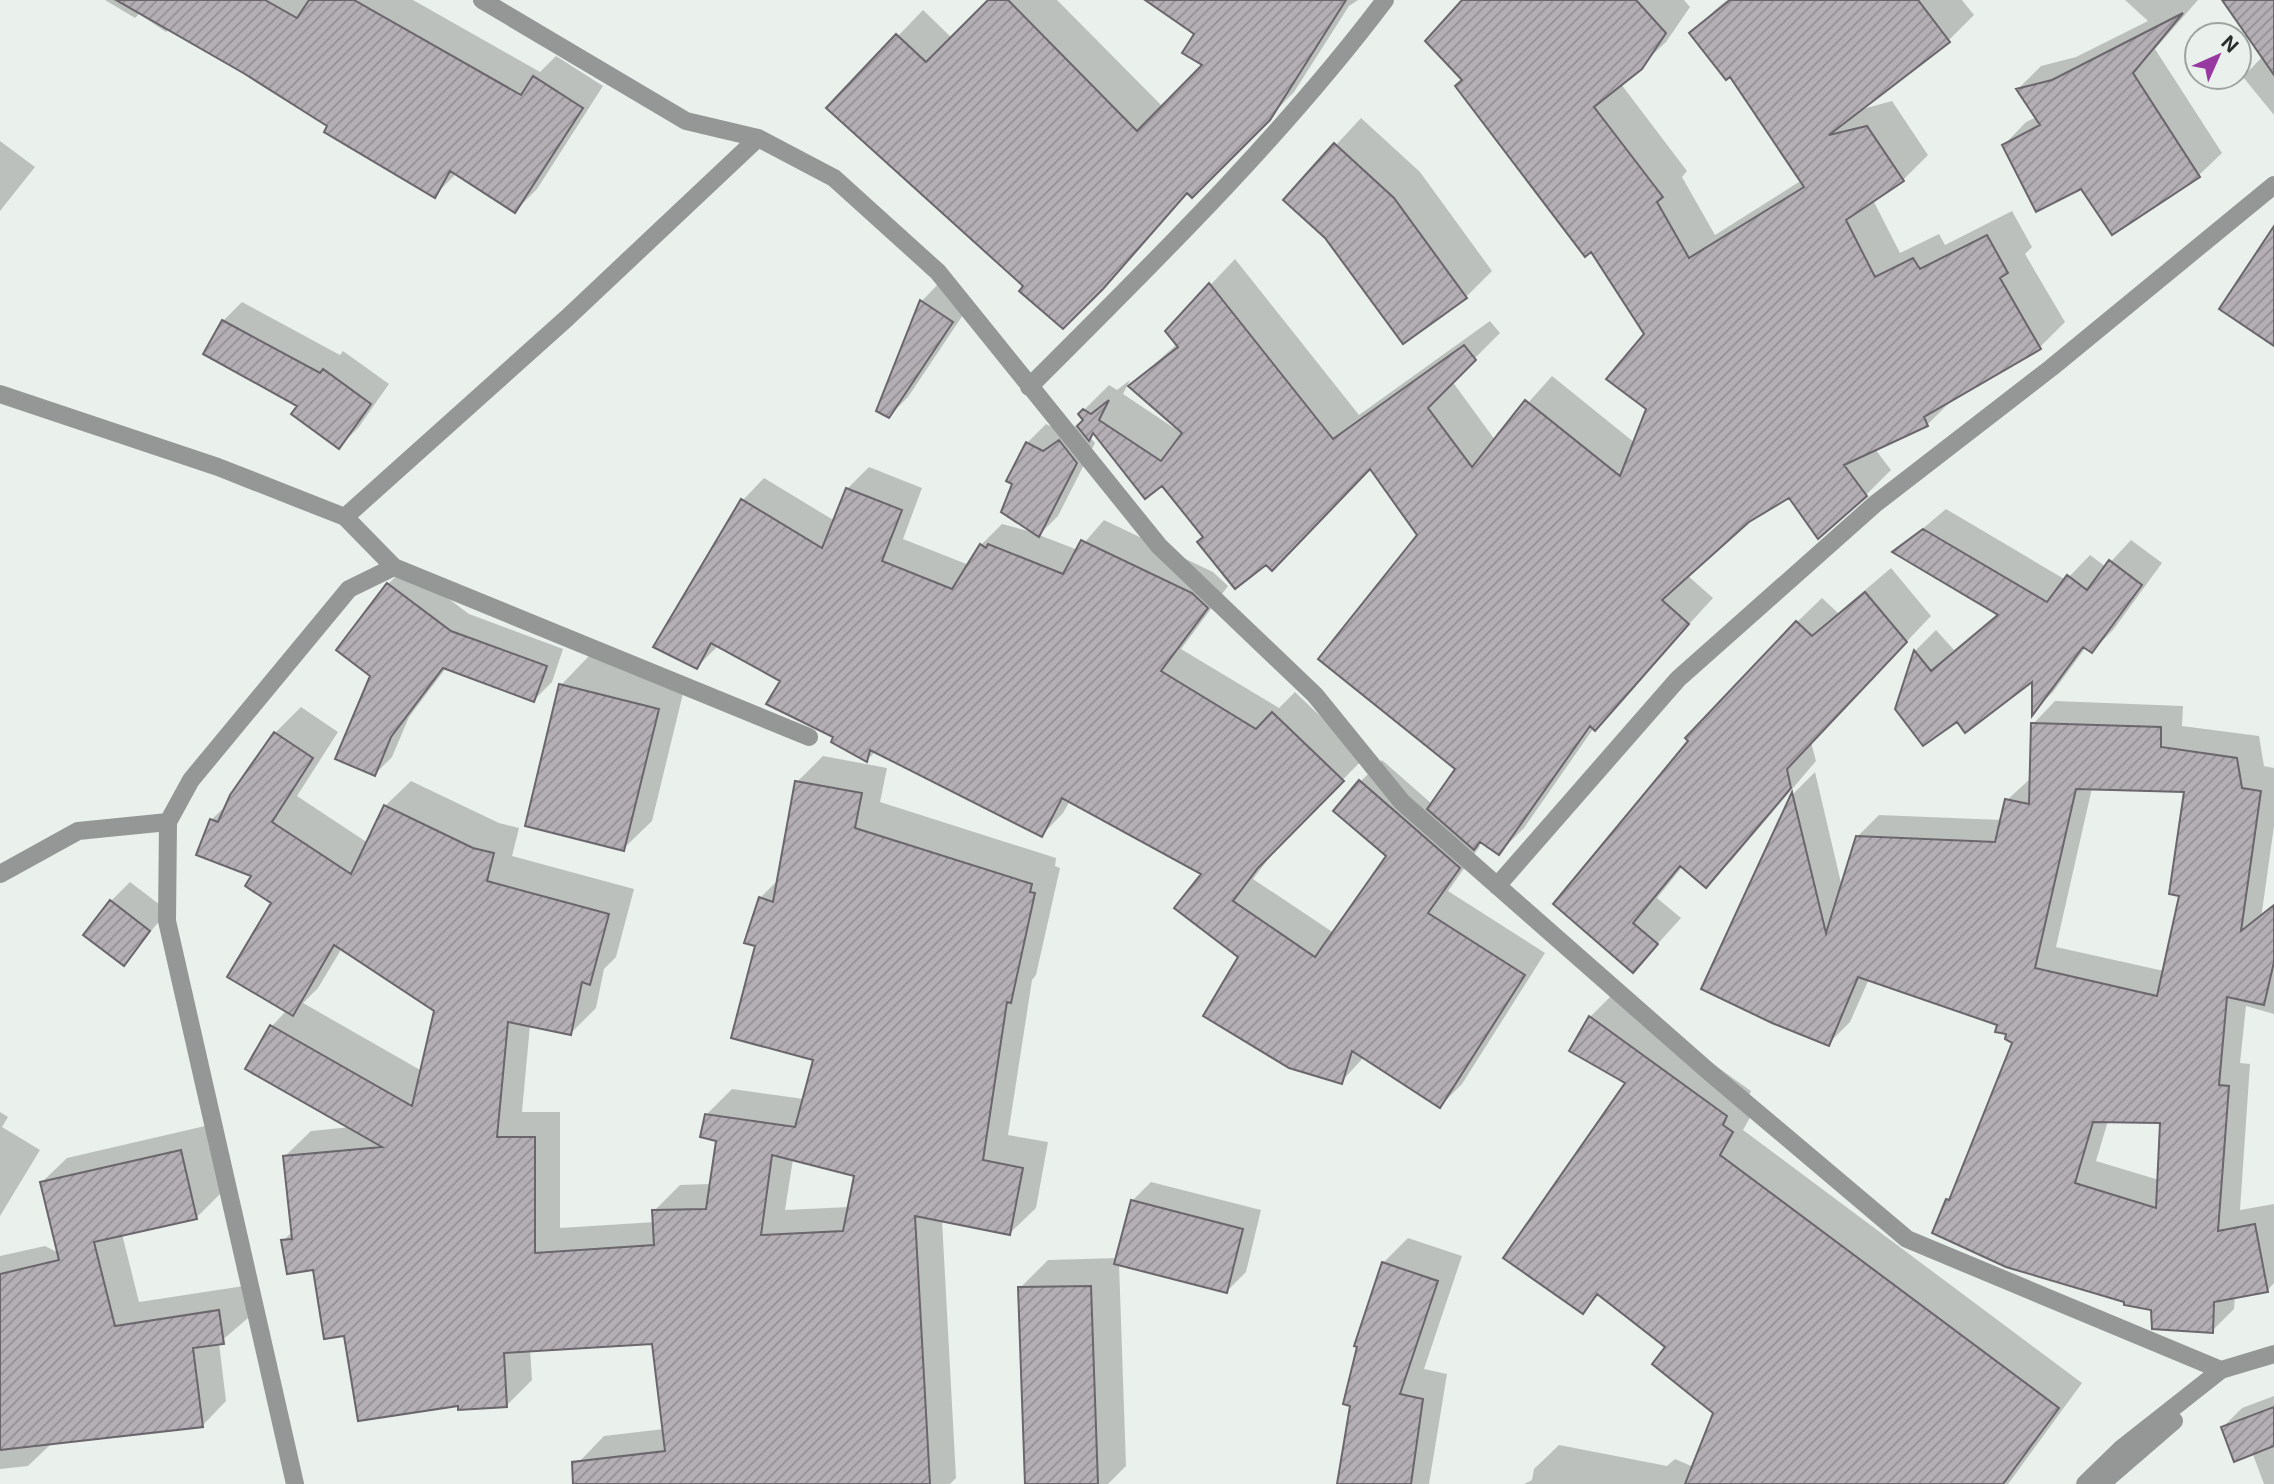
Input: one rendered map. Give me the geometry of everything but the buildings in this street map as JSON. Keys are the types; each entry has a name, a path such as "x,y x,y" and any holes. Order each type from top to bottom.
{"street":[{"path":"482,0 686,121 758,138 834,178 939,272 1159,546 1315,695 1402,802 1707,1072 1908,1239 2221,1370"},
{"path":"1029,387 1222,188 1348,49 1385,0"},
{"path":"345,517 567,318 758,138"},
{"path":"1497,886 1678,679 1875,504 2041,376 2274,185"},
{"path":"0,394 218,467 345,517 394,567 809,737"},
{"path":"295,1484 167,921 168,822 191,780 349,589 394,567"},
{"path":"0,874 78,831 168,822"},
{"path":"2085,1484 2122,1448 2221,1370 2274,1355"},
{"path":"2101,1484 2241,1364"}]}
